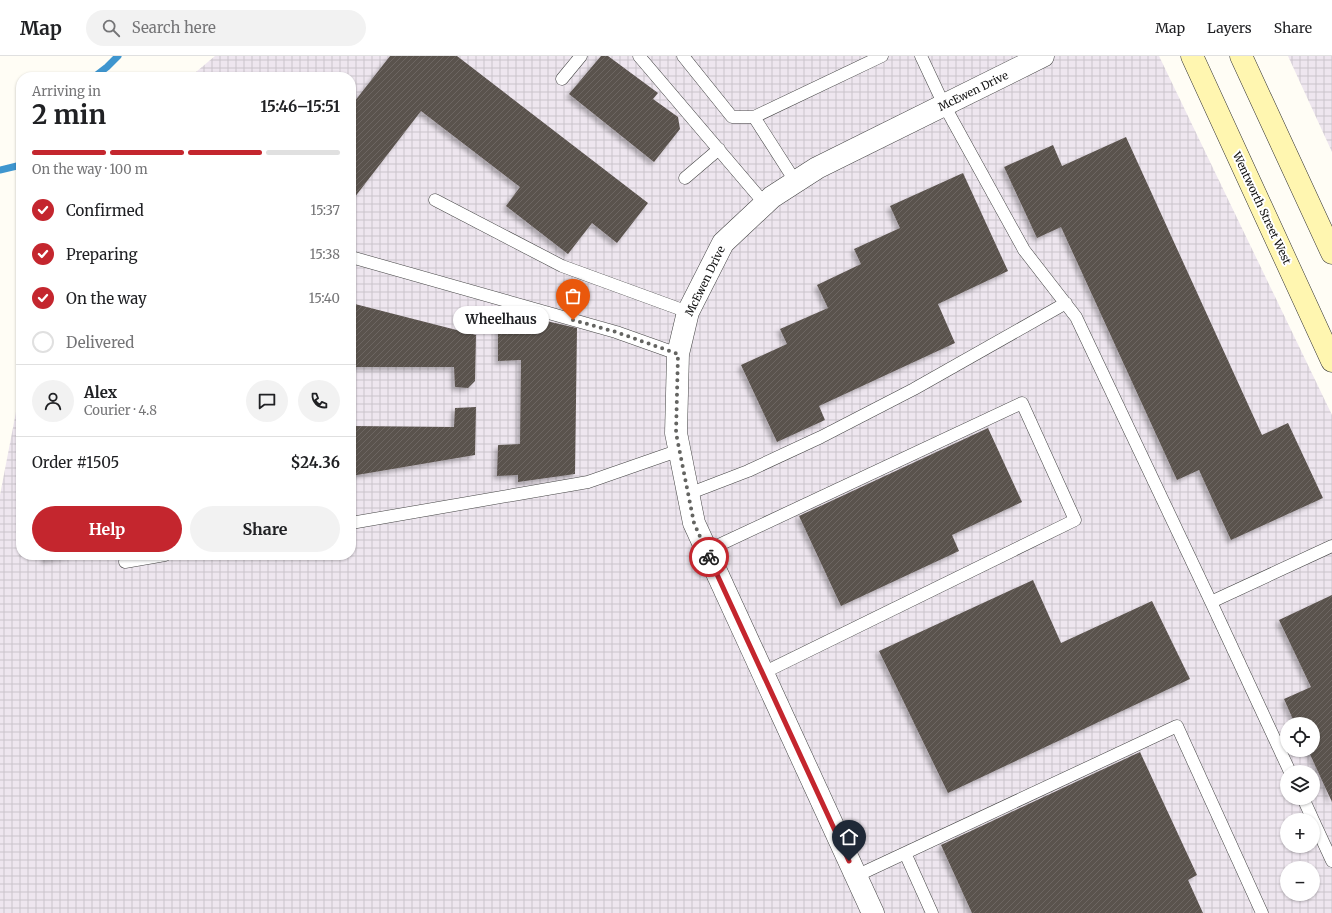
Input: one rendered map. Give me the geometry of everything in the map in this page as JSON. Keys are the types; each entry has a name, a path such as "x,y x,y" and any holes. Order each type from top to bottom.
{"main road":[{"name":"Wentworth Street West","path":"1192,56 1332,361"},
{"path":"1241,56 1332,253"}],"street":[{"name":"McEwen Drive","path":"873,913 694,523 676,433 678,354 688,312 723,243 772,196 817,168 1043,56"}],"lane":[{"path":"562,79 581,56"},
{"path":"639,56 765,204"},
{"path":"683,56 732,117 754,117 882,56"},
{"path":"922,56 944,105 1024,250 1076,317 1287,765"},
{"path":"754,117 795,181"},
{"path":"685,178 719,149"},
{"path":"435,200 562,266 688,312"},
{"path":"356,257 616,332 678,354"},
{"path":"688,494 748,471 821,437 914,389 1066,303"},
{"path":"706,551 1022,403 1075,520 763,673"},
{"path":"356,522 588,482 680,450"},
{"path":"1211,602 1332,546"},
{"path":"125,560 125,562 136,560"},
{"path":"856,876 1177,726 1262,913"},
{"path":"1320,835 1332,861"},
{"path":"905,853 932,913"}],"shaded area":[{"path":"215,56 1159,56 1332,415 1332,913 0,913 0,495 16,412 16,560 356,560 356,72 196,72"},
{"path":"1288,56 1332,56 1332,152"}],"building":[{"path":"390,56 457,56 648,203 617,243 592,223 568,254 506,206 520,187 421,111 356,196 356,100"},
{"path":"601,56 608,56 658,93 653,99 678,117 680,129 654,162 569,94"},
{"path":"1126,137 1262,435 1288,423 1323,498 1231,540 1199,470 1177,480 1061,227 1037,238 1004,167 1053,145 1062,166"},
{"path":"963,173 1008,271 938,304 955,343 819,406 825,420 777,442 741,365 787,344 780,329 828,308 817,285 861,264 854,249 900,228 890,206"},
{"path":"356,304 476,335 475,381 468,388 455,387 454,367 356,367"},
{"path":"520,315 577,328 575,474 518,482 518,475 497,476 498,445 520,444 521,360 498,361 498,324 520,323"},
{"path":"476,407 475,455 356,475 356,426 454,427 455,408"},
{"path":"988,428 1022,502 952,535 959,551 841,606 799,516"},
{"path":"1033,580 1061,643 1152,601 1190,679 948,793 879,651"},
{"path":"1332,595 1332,802 1320,776 1320,765 1315,765 1311,757 1320,757 1320,717 1292,717 1284,699 1311,687 1279,620"},
{"path":"1140,752 1197,875 1188,880 1203,913 972,913 941,845"}],"waterway":[{"path":"100,72 118,56"},
{"path":"0,170 16,166"}],"way so far":[{"path":"573,320 616,332 678,354 676,433 694,523 709,557"}],"place":[{"name":"Wheelhaus","path":"573,320"}],"route":[{"path":"709,557 849,861"}]}
